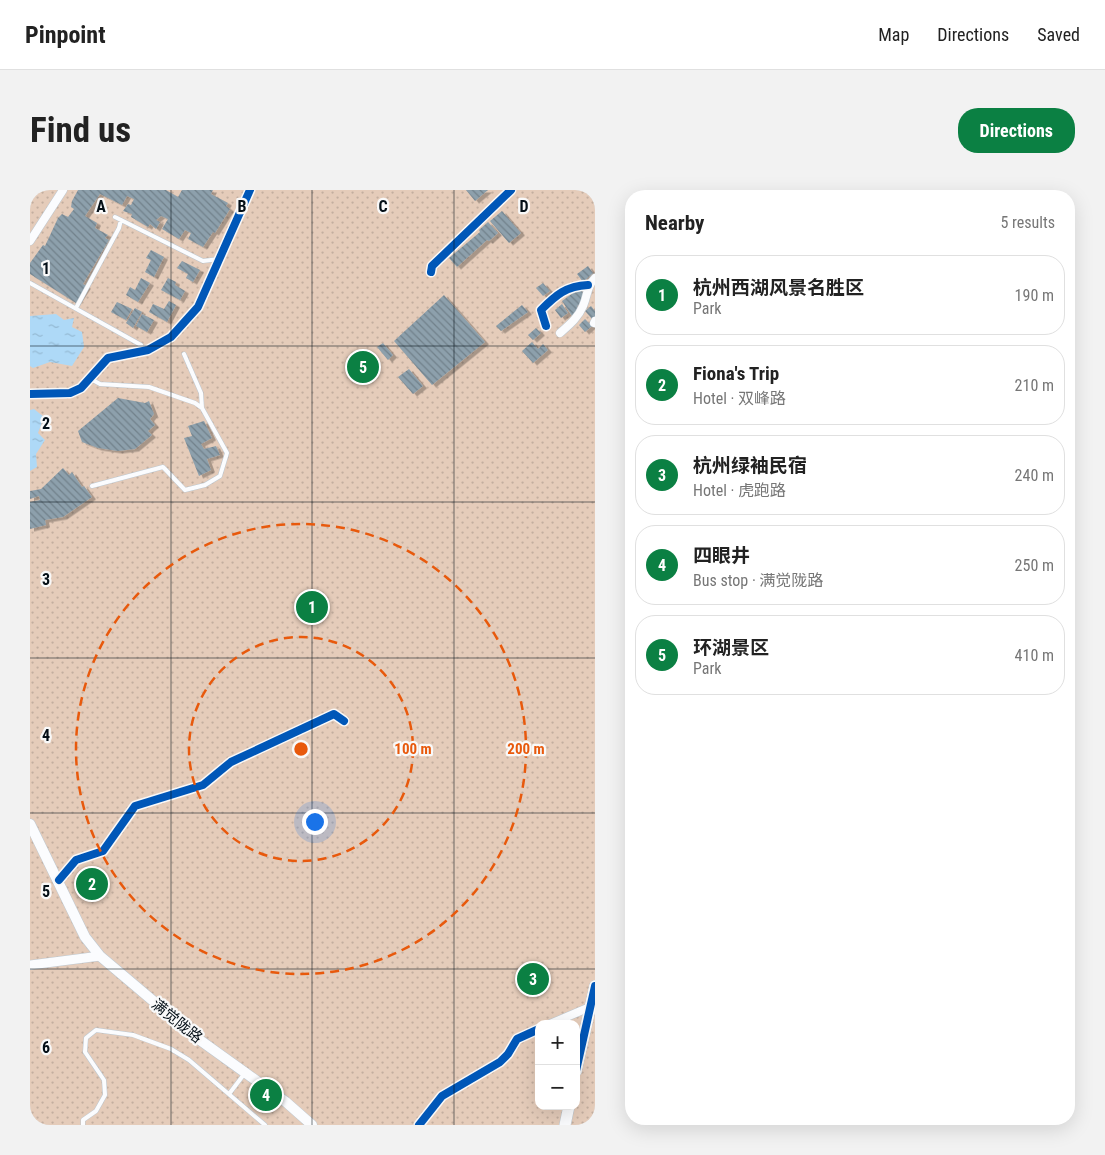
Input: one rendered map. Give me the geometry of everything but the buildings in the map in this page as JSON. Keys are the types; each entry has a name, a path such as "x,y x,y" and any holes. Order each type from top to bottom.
{"main road":[{"name":"满觉陇路","path":"30,824 85,936 100,956 197,1038 286,1102 312,1125"},
{"path":"577,1065 595,986"},
{"path":"565,1125 568,1110"}],"street":[{"path":"30,241 63,190"},
{"path":"30,394 70,393 81,388 108,358 148,350 172,337 198,307 250,190"},
{"path":"431,272 432,266 511,190"},
{"path":"560,333 577,318 585,301 588,285 595,278"},
{"path":"546,326 541,310 551,300 572,285 588,285"},
{"path":"59,880 76,860 103,852 134,806 203,785 231,762 334,714 344,721"},
{"path":"30,966 100,956"},
{"path":"559,1020 590,1007"},
{"path":"419,1125 442,1096 500,1062 508,1054 517,1039 535,1031"}],"lane":[{"path":"115,217 203,262 219,259"},
{"path":"76,308 119,228 121,220"},
{"path":"30,283 142,345"},
{"path":"92,486 163,466 185,490 205,485 220,476 227,453 202,408 201,393 184,354"},
{"path":"89,378 100,384 149,386 195,403 202,408"},
{"path":"83,1125 83,1120 96,1111 105,1095 104,1080 85,1052 86,1038 96,1030 133,1035 171,1049 189,1060 265,1125"},
{"path":"229,1094 245,1073"}],"shaded area":[{"path":"30,190 595,190 595,1125 30,1125"}],"water":[{"path":"56,314 64,320 74,318 72,327 82,332 84,347 72,366 50,362 33,368 30,366 30,316"},
{"path":"34,409 44,417 38,433 45,440 36,454 37,467 30,471 30,410"}],"cycle path":[{"path":"30,394 70,393 81,388 108,358 148,350 171,337 198,307 250,190"},
{"path":"431,272 432,266 511,190"},
{"path":"546,326 541,310 546,305 567,289 588,285"},
{"path":"59,880 76,860 103,851 135,806 203,785 231,762 334,714 344,721"},
{"path":"577,1065 595,986"},
{"path":"419,1125 442,1096 500,1062 508,1054 517,1039 535,1031"}],"place":[{"name":"环湖景区","path":"363,367"},
{"name":"杭州西湖风景名胜区","path":"312,607"},
{"name":"Fiona's Trip","path":"92,884"},
{"name":"杭州绿袖民宿","path":"533,979"},
{"name":"四眼井","path":"266,1095"}]}
